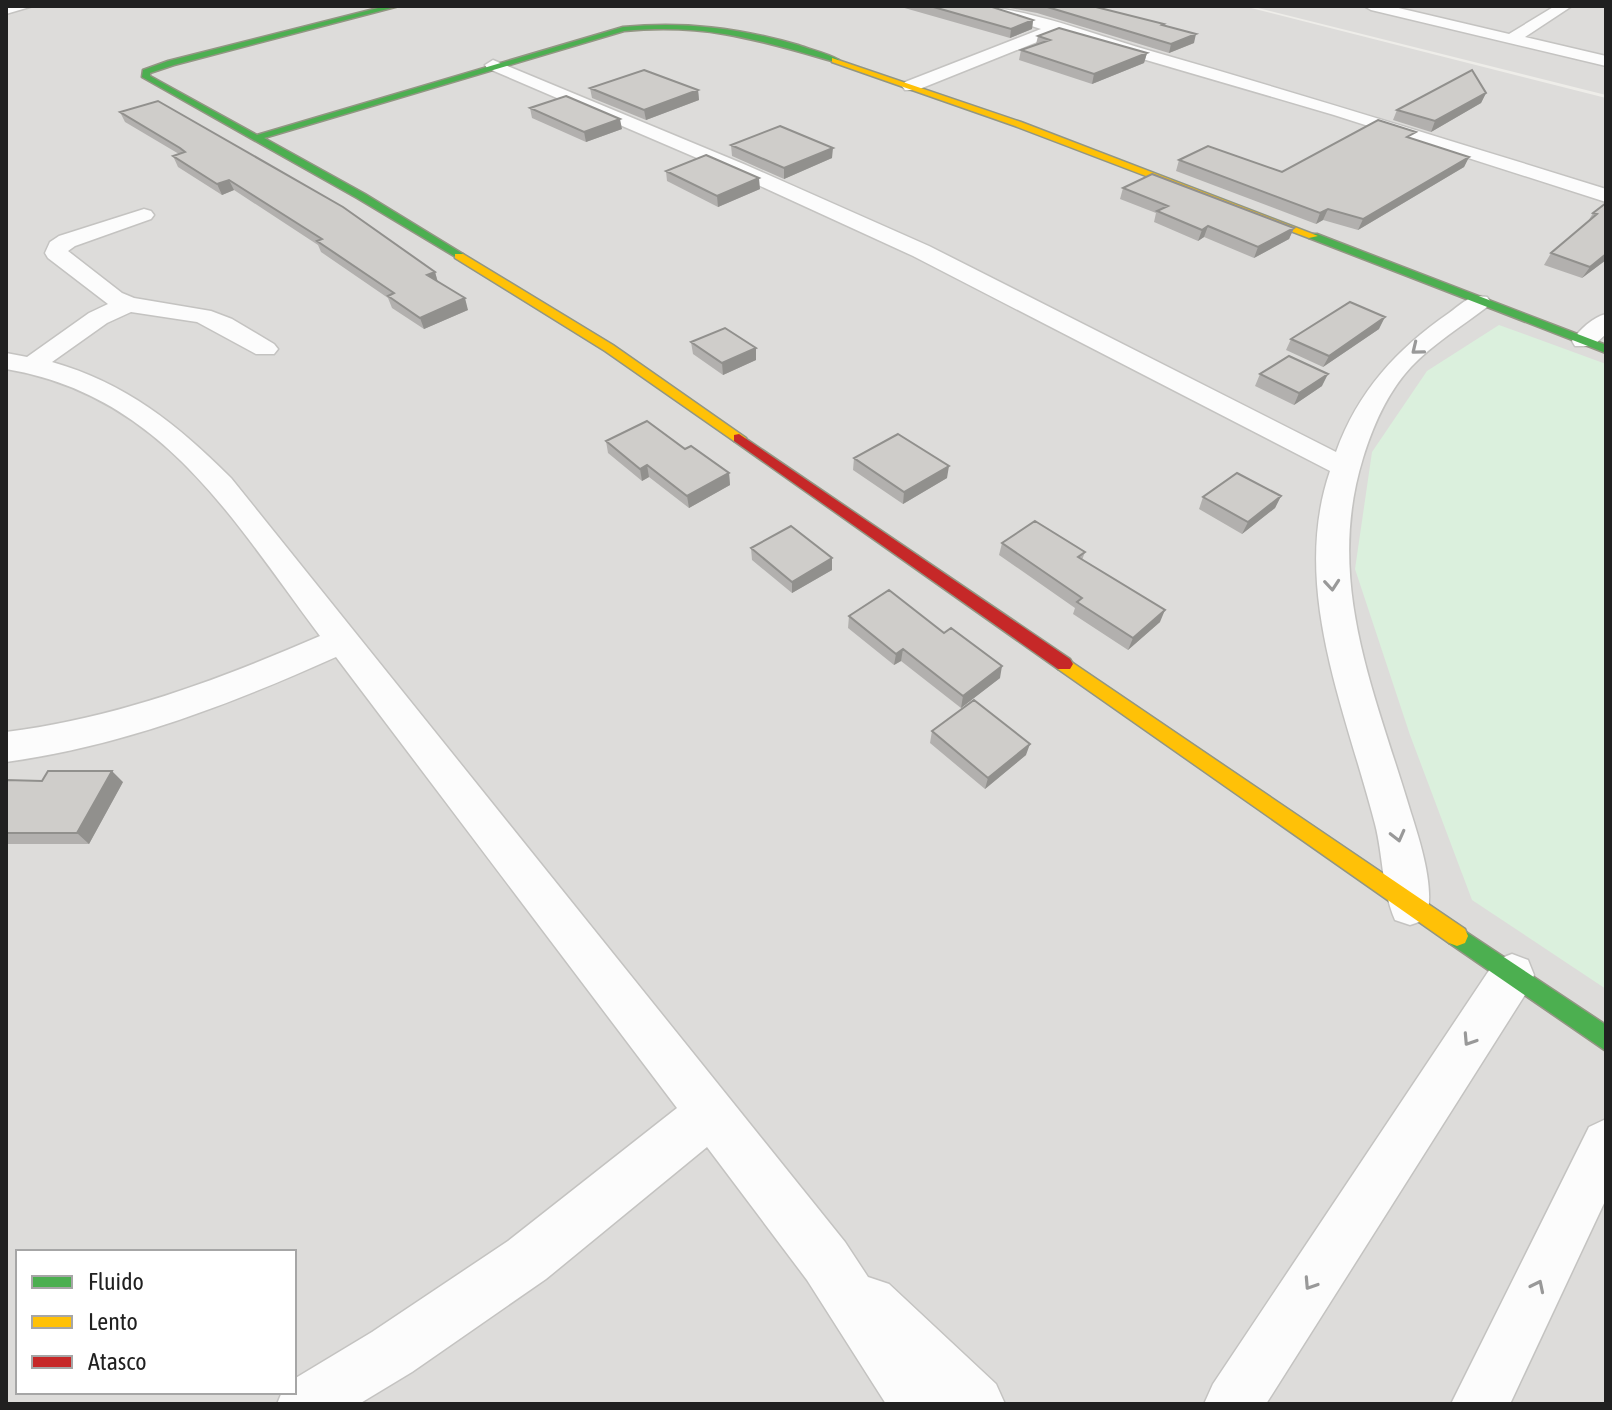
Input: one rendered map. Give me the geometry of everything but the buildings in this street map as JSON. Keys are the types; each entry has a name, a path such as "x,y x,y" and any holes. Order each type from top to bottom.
{"street":[{"path":"6,10 26,6"},
{"path":"395,6 146,72 150,81 259,137 530,297 682,396 948,586 1606,1039"},
{"path":"977,6 1340,111 1606,196"},
{"path":"1371,6 1606,61"},
{"path":"1511,39 1565,6"},
{"path":"259,137 493,65 623,29 664,23 702,23 753,33 1131,165 1595,345 1606,321"},
{"path":"911,86 1058,28"},
{"path":"493,65 722,159 830,209 1051,315 1343,466"},
{"path":"144,215 67,241 58,247 56,253 114,298 128,304 202,316 223,324 265,349"},
{"path":"1410,906 1396,827 1340,642 1330,572 1332,527 1343,466 1372,404 1392,374 1412,352 1479,302"},
{"path":"19,363 128,304"},
{"path":"19,363 91,383 140,408 184,446 221,485 826,1261 919,1404"},
{"path":"6,747 109,728 176,709 250,682 342,640"},
{"path":"1233,1404 1512,975"},
{"path":"306,1404 392,1352 527,1260 710,1113"},
{"path":"1480,1404 1606,1144"},
{"path":"826,1261 976,1404"}],"shaded area":[{"path":"6,6 1243,6 1606,98 1606,1404 6,1404"},
{"path":"1250,6 1606,6 1606,95"}],"green space":[{"path":"1499,325 1606,364 1606,989 1472,900 1410,735 1355,569 1372,452 1427,371"}],"traffic: fast":[{"path":"395,6 171,63 146,72 146,77 361,196 459,256"},
{"path":"259,137 623,29 705,27 756,36 835,60"},
{"path":"1313,236 1606,349"},
{"path":"1457,936 1606,1039"}],"traffic: slow":[{"path":"835,60 1018,124 1313,236"},
{"path":"459,256 609,348 739,438"},
{"path":"1064,664 1457,936"}],"traffic: jam":[{"path":"739,438 1064,664"}]}
